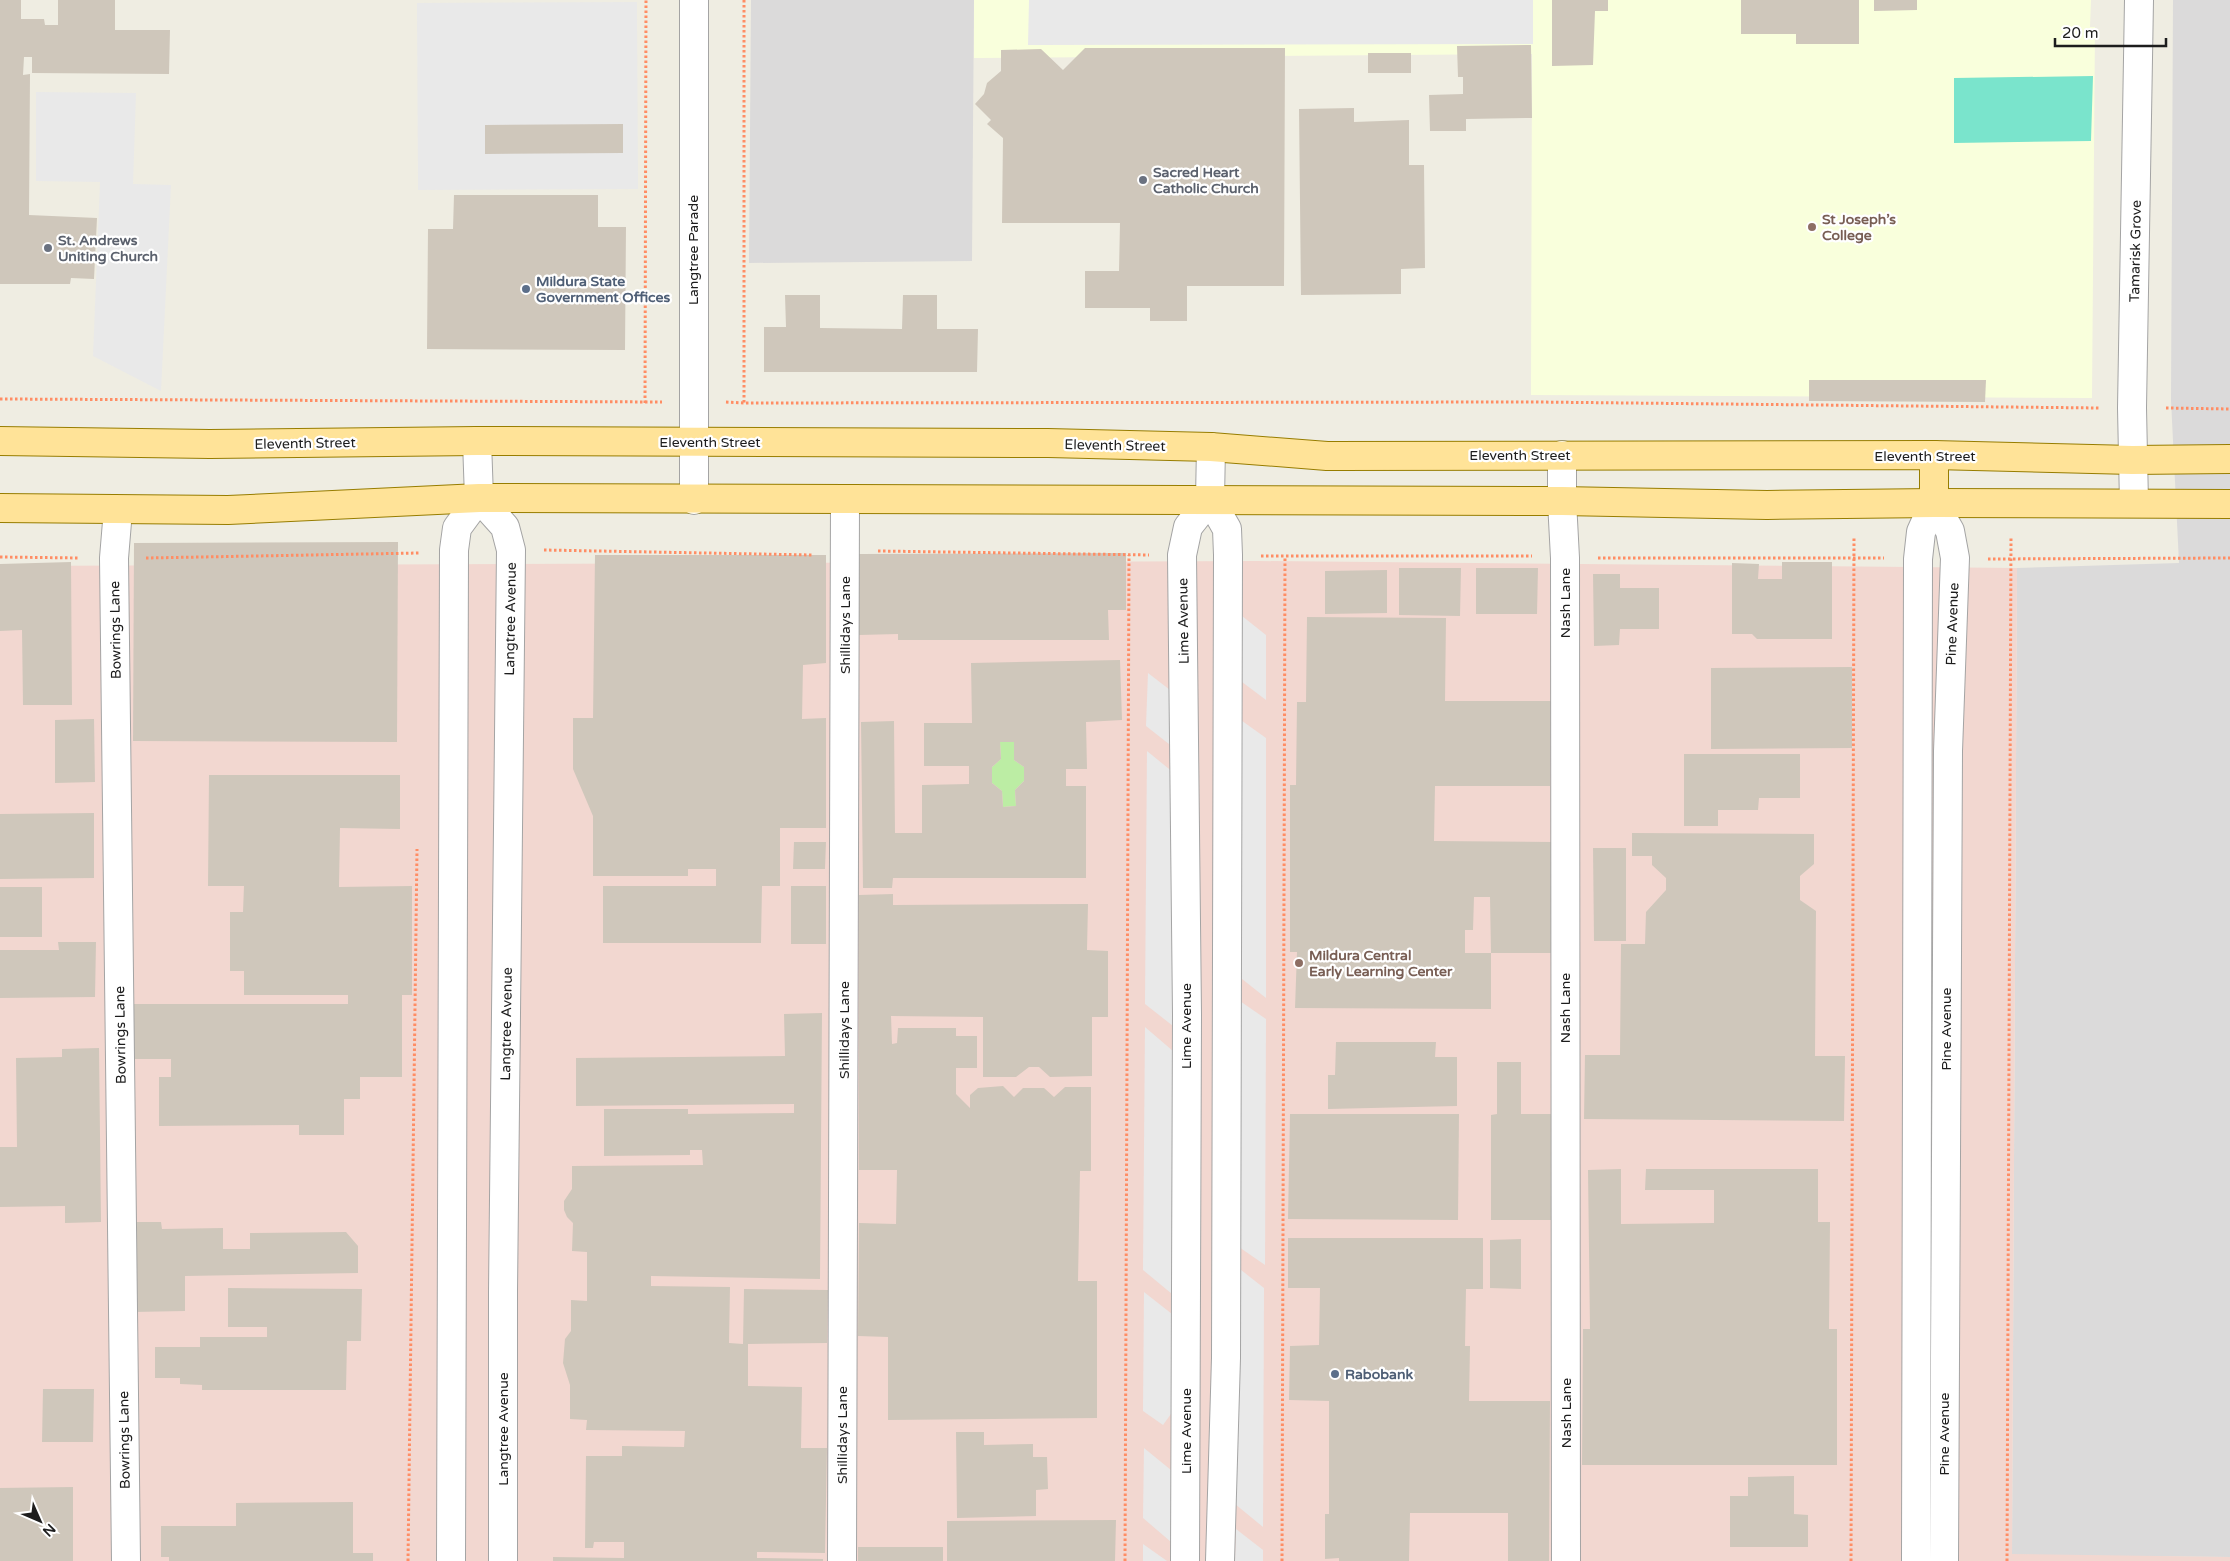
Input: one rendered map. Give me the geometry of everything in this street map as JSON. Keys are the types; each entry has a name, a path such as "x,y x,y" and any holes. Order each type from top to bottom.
{"main road":[{"name":"Eleventh Street","path":"0,441 210,444 693,441 1211,446 1328,456 1934,456 2132,460 2230,459"},
{"name":"Pine Avenue","path":"1934,456 1934,502"},
{"path":"0,508 228,510 479,498 694,500 1210,499 1562,501 1767,505 1934,502 2230,504"}],"street":[{"name":"Langtree Parade","path":"694,0 694,500"},
{"name":"Tamarisk Grove","path":"2134,503 2132,408 2139,0"},
{"path":"451,1561 454,550 457,528 479,498 477,441"},
{"path":"1211,446 1210,499 1227,529 1228,555 1226,1358 1220,1561"},
{"name":"Nash Lane","path":"1562,455 1565,558 1566,1561"},
{"name":"Langtree Avenue","path":"479,498 505,527 511,550 503,1292 503,1561"},
{"name":"Shillidays Lane","path":"842,1561 845,499"},
{"name":"Lime Avenue","path":"1185,1561 1187,1014 1182,555 1188,528 1210,499"},
{"name":"Pine Avenue","path":"1934,502 1950,531 1955,558 1948,751 1944,1561"},
{"name":"Pine Avenue","path":"1916,1561 1918,559 1921,532 1934,502"},
{"name":"Bowrings Lane","path":"118,510 114,558 126,1561"}],"path":[{"path":"645,403 646,0"},
{"path":"744,0 744,403"},
{"path":"0,398 645,403 693,401 744,403 1544,402 2230,409"},
{"path":"2007,1561 2010,559 2012,503"},
{"path":"1851,1561 1854,504"},
{"path":"846,555 873,551 1182,555"},
{"path":"421,553 421,563"},
{"path":"1125,1561 1129,555"},
{"path":"1228,555 1285,557 1918,559"},
{"path":"0,557 114,558"},
{"path":"1282,1561 1285,557"},
{"path":"1955,558 2230,558"},
{"path":"408,1561 417,839"}],"shaded area":[{"path":"751,0 974,0 972,261 749,263"},
{"name":"St Joseph’s College","path":"974,0 2091,0 2090,27 2095,27 2092,398 1531,395 1532,54 974,58"},
{"path":"1029,0 1533,0 1533,44 1028,45"},
{"path":"2173,0 2230,0 2230,1557 2012,1555 2017,568 2179,563 2171,400"},
{"path":"637,2 638,189 418,190 417,3"},
{"path":"2093,76 2091,141 1954,143 1954,78"},
{"path":"36,92 136,93 133,184 171,185 161,391 93,356 100,182 36,181"},
{"path":"1258,561 2017,568 2012,1554 2230,1557 2230,1561 0,1561 0,566"},
{"path":"1237,612 1266,635 1266,700 1238,679"},
{"path":"1148,673 1174,693 1174,748 1146,726"},
{"path":"1238,718 1266,738 1266,998 1237,975"},
{"path":"1147,751 1174,773 1173,1026 1145,1004"},
{"path":"1237,999 1266,1019 1265,1265 1236,1245"},
{"path":"1145,1027 1173,1051 1172,1294 1143,1270"},
{"path":"1236,1266 1264,1288 1263,1527 1235,1504"},
{"path":"1144,1292 1172,1314 1171,1414 1163,1425 1143,1411"},
{"path":"1144,1448 1171,1470 1171,1542 1143,1518"},
{"path":"1236,1529 1263,1550 1263,1561 1235,1561"},
{"path":"1143,1544 1167,1561 1143,1561"}],"green space":[{"path":"1000,742 1014,742 1014,760 1024,767 1024,781 1015,790 1016,806 1003,807 1002,791 992,783 992,767 1001,759"}],"building":[{"path":"0,0 21,0 21,19 44,19 45,25 58,25 58,0 115,0 115,30 170,30 169,74 32,73 32,57 24,57 23,75 30,74 29,215 97,218 94,279 71,278 70,284 0,284"},
{"path":"1552,0 1608,0 1608,11 1595,11 1593,65 1552,66"},
{"path":"1741,0 1859,0 1859,44 1796,44 1796,34 1741,34"},
{"path":"1874,0 1917,0 1917,10 1874,11"},
{"path":"1531,45 1532,118 1466,119 1466,131 1430,131 1429,95 1463,94 1463,77 1458,77 1457,46"},
{"name":"Sacred Heart Catholic Church","path":"1085,48 1285,48 1284,286 1187,286 1187,321 1150,321 1150,308 1085,308 1085,271 1119,271 1120,223 1002,223 1003,138 987,124 991,120 975,104 984,94 987,83 1001,71 1001,50 1041,49 1063,70"},
{"path":"1368,53 1411,53 1411,73 1368,73"},
{"path":"1354,108 1354,122 1409,120 1409,165 1424,165 1425,268 1401,269 1401,294 1301,295 1299,109"},
{"path":"623,124 623,153 485,154 485,125"},
{"name":"Mildura State Government Offices","path":"454,195 598,195 598,227 626,227 625,350 427,349 428,229 453,229"},
{"path":"785,295 820,295 820,328 902,329 903,295 937,295 937,329 978,329 977,372 764,372 764,327 786,327"},
{"path":"1809,380 1986,380 1985,402 1809,401"},
{"path":"398,542 397,742 133,741 134,543"},
{"path":"1126,553 1126,610 1108,610 1109,640 898,640 898,634 859,635 859,554"},
{"path":"595,555 826,555 826,663 803,665 802,719 826,718 826,828 780,828 780,886 762,886 761,943 603,943 603,886 716,886 716,869 688,869 688,876 593,876 593,816 573,769 573,718 593,718"},
{"path":"71,562 72,705 23,705 22,630 0,631 0,564"},
{"path":"1782,562 1832,562 1832,639 1757,639 1752,634 1732,634 1732,563 1759,564 1758,579 1782,579"},
{"path":"1399,568 1461,568 1460,616 1399,615"},
{"path":"1476,568 1538,568 1537,614 1476,614"},
{"path":"1387,570 1387,613 1325,614 1325,571"},
{"path":"1593,574 1620,574 1620,588 1659,588 1659,629 1620,629 1619,645 1594,646"},
{"path":"1307,617 1446,618 1445,701 1551,701 1550,786 1435,786 1434,841 1552,842 1552,953 1491,953 1491,1009 1295,1008 1297,952 1290,952 1290,785 1296,785 1297,702 1306,702","holes":["1474,897 1490,897 1491,953 1465,953 1465,930 1473,930"]},
{"path":"1120,660 1122,720 1086,722 1087,769 1066,769 1066,786 1086,786 1086,878 893,878 892,888 863,888 861,722 894,721 895,833 922,833 922,785 969,784 969,766 924,766 924,723 972,723 971,663","holes":["1000,742 1014,742 1014,760 1024,767 1024,781 1015,790 1016,806 1003,807 1002,791 992,783 992,767 1001,759"]},
{"path":"1852,667 1852,748 1711,749 1711,668"},
{"path":"94,719 95,782 55,783 55,720"},
{"path":"1684,754 1800,754 1800,798 1759,798 1758,810 1718,810 1718,826 1684,826"},
{"path":"209,775 400,775 400,829 340,828 339,887 412,886 412,995 402,995 402,1077 360,1077 360,1099 344,1099 344,1135 299,1135 299,1125 159,1126 159,1077 171,1077 171,1059 133,1059 133,1004 348,1004 348,995 244,995 244,971 230,971 230,912 243,912 244,886 208,886"},
{"path":"94,813 94,878 0,879 0,814"},
{"path":"1632,833 1814,834 1814,864 1800,876 1800,900 1816,911 1815,1056 1845,1056 1844,1121 1584,1119 1585,1055 1620,1055 1621,944 1645,944 1646,912 1666,890 1666,878 1652,865 1652,856 1632,856"},
{"path":"794,842 826,842 825,869 793,869"},
{"path":"1593,848 1626,848 1626,941 1594,941"},
{"path":"791,886 826,886 826,944 791,944"},
{"path":"0,887 42,887 42,937 0,937"},
{"path":"893,894 893,905 1088,904 1087,950 1108,951 1108,1017 1092,1017 1092,1076 1050,1077 1039,1067 1029,1067 1016,1077 983,1077 983,1017 891,1016 892,1044 897,1043 898,1028 956,1028 956,1036 977,1036 977,1068 956,1068 956,1094 970,1108 970,1095 978,1088 1003,1086 1014,1097 1023,1088 1044,1088 1054,1097 1065,1087 1091,1087 1091,1171 1080,1171 1078,1281 1097,1281 1097,1418 888,1420 888,1337 858,1336 859,1223 896,1224 897,1170 859,1170 859,895"},
{"path":"58,942 96,942 95,997 0,998 0,950 59,950"},
{"path":"822,1013 820,1279 651,1276 651,1286 730,1287 729,1343 743,1344 744,1289 828,1290 827,1343 748,1344 748,1386 802,1387 801,1448 827,1448 825,1553 757,1552 757,1558 823,1559 823,1561 553,1561 553,1557 624,1558 624,1542 594,1542 593,1548 585,1548 586,1456 622,1456 622,1446 684,1447 685,1431 586,1430 587,1420 570,1419 570,1385 563,1363 565,1339 571,1331 571,1300 587,1301 587,1252 572,1251 573,1223 567,1217 564,1210 564,1201 572,1189 572,1166 703,1165 702,1150 690,1150 690,1155 604,1156 604,1109 688,1109 688,1114 794,1113 794,1104 576,1106 576,1058 785,1056 784,1014"},
{"path":"1336,1042 1436,1042 1435,1057 1457,1057 1457,1106 1328,1109 1328,1075 1335,1075"},
{"path":"99,1048 101,1222 65,1223 65,1206 0,1207 0,1147 17,1147 16,1058 62,1057 62,1049"},
{"path":"1497,1062 1521,1062 1521,1114 1551,1114 1551,1220 1491,1220 1491,1115 1497,1114"},
{"path":"1290,1114 1459,1114 1458,1220 1288,1219"},
{"path":"1621,1169 1621,1224 1714,1223 1714,1190 1645,1190 1646,1169 1818,1169 1818,1222 1830,1222 1829,1329 1837,1329 1837,1465 1582,1465 1583,1329 1590,1329 1588,1170"},
{"path":"133,1222 161,1222 162,1229 223,1228 223,1249 250,1249 250,1233 346,1232 358,1246 358,1273 185,1276 185,1311 133,1312"},
{"path":"1288,1238 1483,1238 1483,1289 1466,1289 1465,1346 1470,1346 1469,1401 1550,1401 1549,1561 1508,1561 1508,1513 1410,1513 1409,1561 1339,1561 1339,1558 1325,1559 1325,1514 1329,1514 1329,1401 1289,1400 1290,1346 1319,1345 1320,1288 1288,1288"},
{"path":"1521,1239 1521,1289 1490,1288 1490,1240"},
{"path":"228,1288 362,1289 361,1341 347,1341 346,1390 202,1390 202,1385 180,1384 180,1378 155,1378 155,1347 200,1347 200,1337 267,1337 267,1327 228,1327"},
{"path":"43,1389 94,1389 93,1442 42,1442"},
{"path":"956,1432 984,1432 984,1445 1033,1444 1033,1457 1047,1457 1048,1489 1036,1490 1036,1516 957,1518"},
{"path":"1794,1476 1794,1514 1808,1515 1808,1547 1730,1547 1730,1496 1748,1496 1748,1477"},
{"path":"73,1487 73,1561 0,1561 0,1488"},
{"path":"353,1502 353,1553 373,1553 373,1561 169,1561 169,1557 161,1557 161,1526 236,1526 236,1503"},
{"path":"1116,1520 1115,1561 947,1561 947,1521"},
{"path":"858,1547 943,1547 943,1561 858,1561"}],"place":[{"name":"Sacred Heart Catholic Church","path":"1143,180"},
{"name":"St Joseph’s College","path":"1812,227"},
{"name":"St. Andrews Uniting Church","path":"48,248"},
{"name":"Mildura State Government Offices","path":"526,289"},
{"name":"Mildura Central Early Learning Center","path":"1299,963"},
{"name":"Rabobank","path":"1335,1374"}]}
